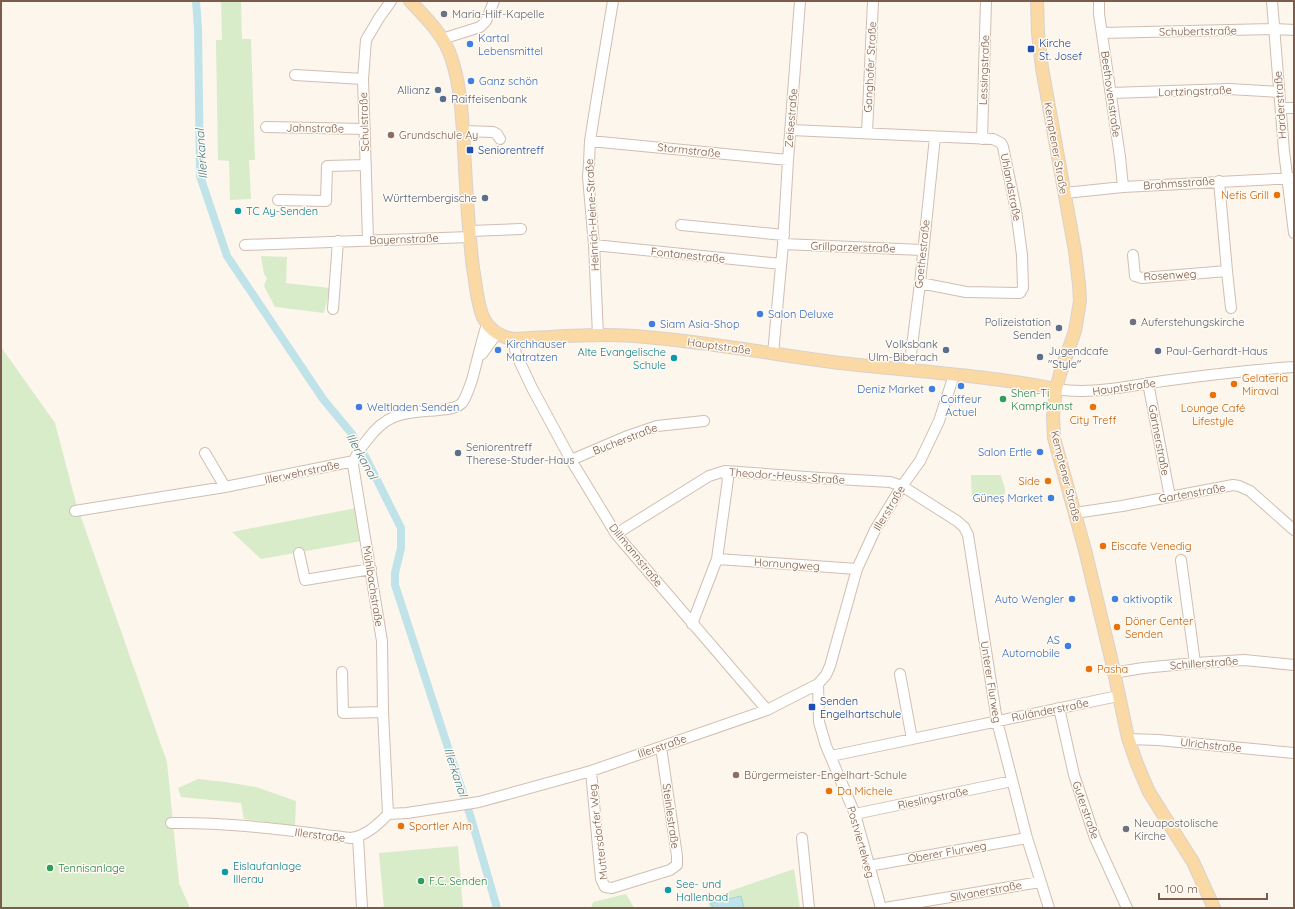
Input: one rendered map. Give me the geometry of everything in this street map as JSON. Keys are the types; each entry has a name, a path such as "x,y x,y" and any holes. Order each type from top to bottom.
{"main road":[{"name":"Hauptstraße","path":"410,1 428,20 442,39 451,55 455,69 460,90 470,234 476,287 484,320 497,333 513,339 598,335 634,336 1056,389"},
{"name":"Kemptener Straße","path":"1037,1 1038,33 1042,68 1075,251 1080,301 1075,331 1056,389 1053,416 1054,438 1075,513 1100,613 1128,739 1149,792 1192,862 1214,908"}],"street":[{"name":"Schulstraße","path":"368,240 363,79 364,58 366,40 391,1"},
{"path":"442,39 480,27 486,21 494,1"},
{"name":"Heinrich-Heine-Straße","path":"598,335 594,245 588,177 590,141 613,1"},
{"name":"Zeisestraße","path":"773,354 783,240 800,1"},
{"name":"Ganghofer Straße","path":"867,133 873,1"},
{"name":"Lessingstraße","path":"982,139 986,1"},
{"name":"Beethovenstraße","path":"1099,1 1099,14 1123,187"},
{"name":"Harderstraße","path":"1272,1 1279,92 1291,178 1294,233"},
{"name":"Schubertstraße","path":"1102,33 1275,29 1294,30"},
{"name":"Schulstraße","path":"295,75 363,79"},
{"name":"Lortzingstraße","path":"1111,94 1229,89 1279,92"},
{"path":"1281,108 1294,108"},
{"name":"Jahnstraße","path":"266,127 365,129"},
{"name":"Uhlandstraße","path":"791,130 993,139 1001,143 1016,210 1022,255 1023,288 1020,293 966,292 920,283"},
{"path":"463,131 493,132 497,134 500,139"},
{"name":"Goethestraße","path":"909,370 920,283 922,250 935,137"},
{"name":"Stormstraße","path":"590,141 788,160"},
{"name":"Schulstraße","path":"278,200 326,201 327,166 366,165"},
{"name":"Brahmsstraße","path":"1064,193 1123,187 1291,178"},
{"path":"1219,181 1231,308"},
{"path":"681,225 783,240"},
{"name":"Bayernstraße","path":"245,245 368,240 470,234 521,229"},
{"name":"Grillparzerstraße","path":"783,240 922,250"},
{"path":"333,309 338,241"},
{"name":"Fontanestraße","path":"594,245 781,264"},
{"name":"Rosenweg","path":"1133,256 1135,276 1142,278 1227,272"},
{"path":"355,459 374,431 389,418 405,413 448,409 460,405 466,396 488,324"},
{"path":"478,359 497,333"},
{"name":"Dillmannstraße","path":"513,339 516,354 571,460 616,534 767,710"},
{"name":"Hauptstraße","path":"1056,389 1083,392 1107,390 1148,383 1242,371 1294,367"},
{"name":"Illerstraße","path":"171,823 267,828 351,838 358,837 371,830 388,814 407,813 479,802 591,771 767,710 818,684 826,675 830,666 857,569 875,530 902,486 920,461 939,421 954,375"},
{"name":"Gärtnerstraße","path":"1148,383 1170,497"},
{"name":"Bucherstraße","path":"571,460 625,437 657,426 704,421"},
{"path":"205,453 225,487"},
{"name":"Illerwehrstraße","path":"74,511 225,487 355,459"},
{"name":"Mühlbachstraße","path":"355,459 353,465 382,641 383,712 388,814"},
{"path":"692,624 717,559 728,479 725,471"},
{"name":"Theodor-Heuss-Straße","path":"616,534 709,476 725,471 890,482 902,486"},
{"name":"Gartenstraße","path":"1075,513 1233,485 1250,491 1292,525"},
{"name":"Unterer Flurweg","path":"902,486 957,521 964,527 968,535 997,721 1026,838 1049,908"},
{"path":"298,553 305,580 371,569"},
{"name":"Hornungweg","path":"717,559 857,569"},
{"path":"1181,560 1195,663"},
{"name":"Schillerstraße","path":"1114,673 1143,668 1244,660 1294,665"},
{"path":"342,672 343,713 383,712"},
{"path":"900,674 912,739"},
{"name":"Postviertelweg","path":"818,684 819,722 826,746 855,814 868,866 881,908"},
{"name":"Ruländerstraße","path":"831,756 1118,696"},
{"name":"Guterstraße","path":"1059,708 1074,775 1095,838 1127,908"},
{"name":"Ulrichstraße","path":"1128,739 1158,740 1294,753"},
{"name":"Steinlestraße","path":"612,888 670,870 677,865 677,856 661,747"},
{"name":"Muttersdorfer Weg","path":"591,771 601,879 605,887 612,888"},
{"name":"Rieslingstraße","path":"855,814 1012,781"},
{"path":"358,837 362,908"},
{"path":"802,838 809,908"},
{"name":"Oberer Flurweg","path":"868,866 1026,838"},
{"name":"Silvanerstraße","path":"885,908 1040,882"}],"green space":[{"path":"221,1 241,1 242,39 251,39 255,160 249,160 251,199 230,200 229,161 218,160 216,40 222,40"},
{"path":"261,256 287,257 286,283 330,288 324,313 275,307 264,286 267,278 264,274"},
{"path":"1,347 55,423 76,503 167,762 179,883 190,908 1,908"},
{"path":"971,475 1001,475 1005,488 1003,499 972,501"},
{"path":"356,508 362,541 261,559 232,532"},
{"path":"198,779 256,787 296,801 295,826 244,819 241,803 181,797 178,788"},
{"name":"F.C. Senden","path":"458,846 463,908 384,908 379,853"},
{"path":"794,869 800,908 710,908 707,899"},
{"path":"626,894 633,908 591,908 593,902"}],"water":[{"path":"741,896 744,908 713,908 711,903"}],"waterway":[{"name":"Illerkanal","path":"196,1 198,28 200,176 227,256 323,399 352,434 366,458 401,528 401,548 395,573 395,585 471,818 497,908"}],"place":[{"name":"Maria-Hilf-Kapelle","path":"444,14"},
{"name":"Kartal Lebensmittel","path":"470,44"},
{"name":"Kirche St. Josef","path":"1031,49"},
{"name":"Ganz schön","path":"471,81"},
{"name":"Allianz","path":"438,90"},
{"name":"Raiffeisenbank","path":"443,99"},
{"name":"Grundschule Ay","path":"391,135"},
{"name":"Seniorentreff","path":"470,150"},
{"name":"Nefis Grill","path":"1277,195"},
{"name":"Württembergische","path":"485,198"},
{"name":"TC Ay-Senden","path":"238,211"},
{"name":"Salon Deluxe","path":"760,314"},
{"name":"Auferstehungskirche","path":"1133,322"},
{"name":"Siam Asia-Shop","path":"652,324"},
{"name":"Polizeistation Senden","path":"1059,328"},
{"name":"Kirchhauser Matratzen","path":"498,350"},
{"name":"Volksbank Ulm-Biberach","path":"946,350"},
{"name":"Paul-Gerhardt-Haus","path":"1158,351"},
{"name":"Jugendcafe \"Style\"","path":"1040,357"},
{"name":"Alte Evangelische Schule","path":"674,358"},
{"name":"Gelateria Miraval","path":"1234,384"},
{"name":"Coiffeur Actuel","path":"961,386"},
{"name":"Deniz Market","path":"932,389"},
{"name":"Lounge Café Lifestyle","path":"1213,395"},
{"name":"Shen-Ti Kampfkunst","path":"1003,399"},
{"name":"Weltladen Senden","path":"359,407"},
{"name":"City Treff","path":"1093,407"},
{"name":"Salon Ertle","path":"1040,452"},
{"name":"Seniorentreff Therese-Studer-Haus","path":"458,453"},
{"name":"Side","path":"1048,481"},
{"name":"Güneş Market","path":"1051,498"},
{"name":"Eiscafe Venedig","path":"1103,546"},
{"name":"Auto Wengler","path":"1072,599"},
{"name":"aktivoptik","path":"1115,599"},
{"name":"Döner Center Senden","path":"1117,627"},
{"name":"AS Automobile","path":"1068,646"},
{"name":"Pasha","path":"1089,669"},
{"name":"Senden Engelhartschule","path":"812,707"},
{"name":"Bürgermeister-Engelhart-Schule","path":"736,775"},
{"name":"Da Michele","path":"829,791"},
{"name":"Sportler Alm","path":"401,826"},
{"name":"Neuapostolische Kirche","path":"1126,829"},
{"name":"Tennisanlage","path":"50,868"},
{"name":"Eislaufanlage Illerau","path":"225,872"},
{"name":"F.C. Senden","path":"421,881"},
{"name":"See- und Hallenbad","path":"668,890"}]}
